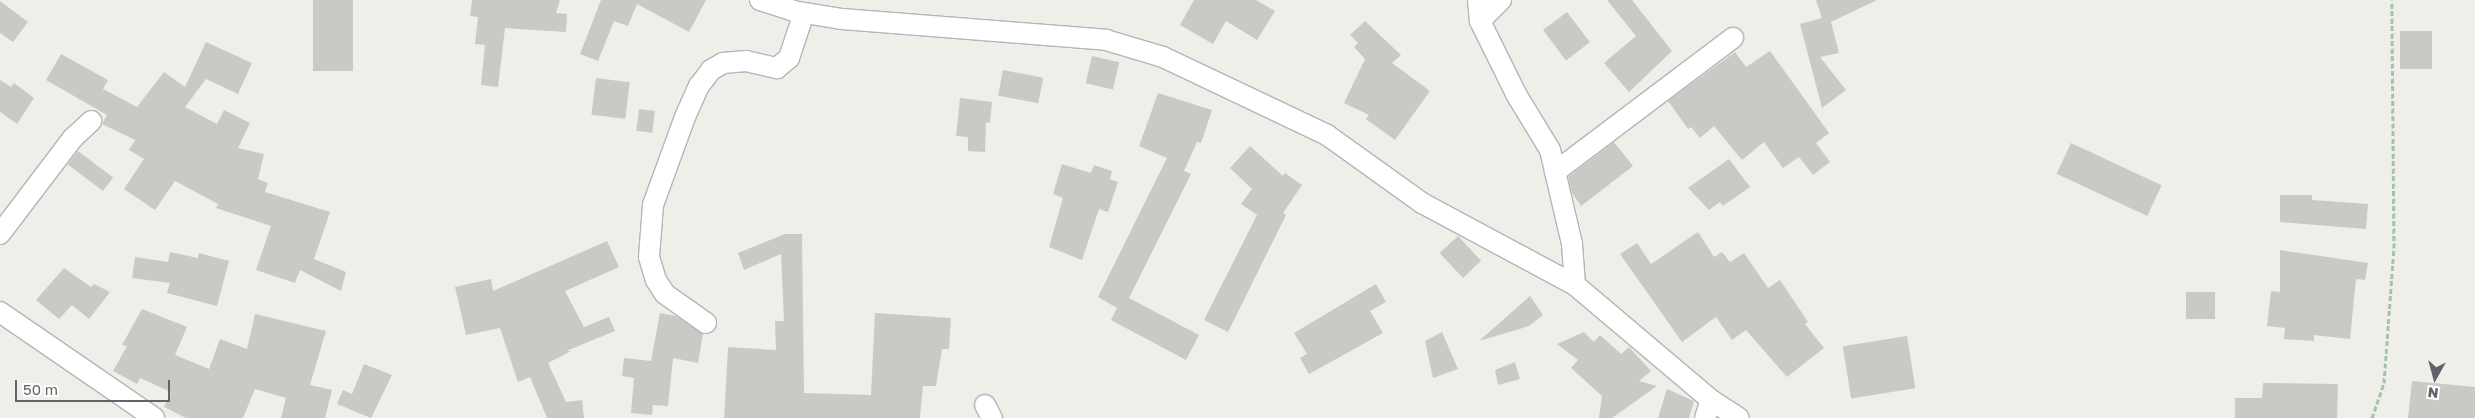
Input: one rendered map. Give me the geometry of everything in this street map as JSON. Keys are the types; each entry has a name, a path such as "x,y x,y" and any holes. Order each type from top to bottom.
{"street":[{"path":"760,0 804,13 842,19 1106,40 1163,58 1326,135 1422,203 1575,286 1708,409 1739,418"},
{"path":"1478,0 1480,21 1516,94 1550,150 1572,244 1575,286"},
{"path":"1480,21 1500,0"},
{"path":"706,323 665,294 656,280 649,257 653,205 685,117 705,78 723,63 746,61 777,68 789,58 804,13"},
{"path":"1555,172 1733,38"},
{"path":"0,234 73,138 91,121"},
{"path":"0,312 154,418"}],"path":[{"path":"2372,418 2384,383 2394,248 2392,0"}],"building":[{"path":"313,0 353,0 353,71 313,71"},
{"path":"472,0 560,0 556,13 567,14 566,32 505,28 498,87 481,85 485,45 475,44 478,17 470,16"},
{"path":"601,0 706,0 689,32 637,4 628,26 614,21 598,61 580,54"},
{"path":"1194,0 1256,0 1275,11 1257,40 1226,21 1213,44 1180,25"},
{"path":"1607,0 1632,0 1672,51 1629,92 1604,63 1636,36"},
{"path":"1816,0 1877,0 1831,22 1839,53 1820,57 1846,90 1822,108 1800,24 1822,18"},
{"path":"0,1 28,22 13,42 0,33"},
{"path":"1567,12 1590,42 1566,60 1543,30"},
{"path":"1365,21 1401,55 1392,63 1430,91 1395,140 1366,119 1369,115 1344,103 1365,59 1354,47 1358,43 1350,35"},
{"path":"2400,31 2432,31 2432,69 2400,69"},
{"path":"206,42 252,63 238,94 206,79 185,107 217,124 224,110 250,123 238,148 264,154 258,179 268,183 265,192 330,212 314,259 346,272 341,291 300,270 295,283 256,270 271,226 216,208 218,204 175,181 155,210 124,189 144,159 129,150 135,140 102,124 107,115 46,80 61,54 108,80 103,89 137,107 164,72 185,87"},
{"path":"1770,51 1829,133 1816,143 1830,162 1813,175 1799,157 1783,168 1764,142 1742,160 1714,126 1700,138 1691,127 1688,129 1668,101 1735,52 1746,67"},
{"path":"1092,56 1119,62 1113,90 1086,83"},
{"path":"1003,70 1043,78 1038,103 998,96"},
{"path":"596,78 630,82 625,119 591,115"},
{"path":"0,80 11,87 14,83 34,98 17,124 0,112"},
{"path":"1158,93 1212,110 1201,143 1197,142 1184,171 1191,174 1129,298 1199,335 1186,360 1111,320 1117,308 1098,297 1167,158 1139,146"},
{"path":"960,98 992,102 990,123 986,122 985,152 968,151 968,137 956,136"},
{"path":"639,109 655,111 652,133 636,131"},
{"path":"1614,142 1633,166 1581,206 1572,193 1568,177"},
{"path":"2071,143 2162,185 2147,216 2057,174"},
{"path":"1250,146 1283,176 1285,173 1302,185 1283,213 1286,215 1228,332 1204,320 1257,215 1241,204 1252,189 1230,168"},
{"path":"78,151 113,177 103,191 68,165"},
{"path":"1729,159 1750,187 1723,206 1720,202 1709,210 1688,188"},
{"path":"1062,164 1091,173 1094,165 1112,171 1110,179 1118,182 1108,212 1099,209 1082,260 1049,247 1063,198 1053,194"},
{"path":"2280,195 2312,195 2312,200 2368,204 2366,229 2280,222"},
{"path":"1698,232 1714,257 1722,252 1730,262 1744,253 1768,288 1780,280 1808,322 1805,324 1824,348 1787,377 1746,330 1732,340 1716,317 1682,342 1620,254 1637,243 1651,264"},
{"path":"785,234 802,234 804,393 871,395 875,313 951,318 949,349 942,349 936,386 923,386 920,418 724,418 728,347 776,350 775,321 784,321 781,254 744,270 738,253"},
{"path":"1458,236 1481,261 1463,278 1440,253"},
{"path":"607,241 619,267 565,291 584,327 609,317 615,331 566,351 571,351 548,363 566,402 582,400 584,418 547,418 530,377 518,382 500,328 466,335 455,287 491,279 493,291"},
{"path":"2280,250 2368,263 2365,280 2356,279 2350,339 2314,335 2314,341 2284,339 2285,328 2267,326 2271,291 2280,292"},
{"path":"170,252 198,258 199,253 229,261 217,306 167,293 170,283 132,278 135,257 168,262"},
{"path":"64,268 91,287 94,284 110,292 89,319 72,305 59,319 36,300"},
{"path":"1376,284 1386,302 1370,311 1383,333 1309,374 1300,358 1307,354 1294,333"},
{"path":"2186,292 2215,292 2215,319 2186,319"},
{"path":"1530,296 1543,315 1529,326 1479,341"},
{"path":"142,309 187,327 175,355 209,369 220,339 247,349 255,314 326,331 310,385 332,390 325,418 281,418 286,398 255,389 243,418 186,418 164,407 171,392 140,378 137,384 113,371 127,346 122,345"},
{"path":"660,313 676,316 703,334 698,363 673,358 668,406 653,405 652,415 631,413 634,378 622,376 624,358 651,361"},
{"path":"1442,332 1458,369 1433,378 1425,341"},
{"path":"1584,332 1594,342 1600,335 1621,354 1629,347 1651,371 1639,381 1657,386 1612,418 1599,418 1602,396 1571,368 1578,360 1557,344"},
{"path":"1907,336 1915,388 1851,399 1843,346"},
{"path":"1515,362 1520,379 1498,385 1495,370"},
{"path":"364,364 392,375 371,418 337,404 343,390 352,394"},
{"path":"2412,381 2475,387 2475,418 2408,418"},
{"path":"2263,383 2338,384 2337,418 2235,418 2235,398 2262,398"},
{"path":"1667,389 1694,401 1689,418 1658,418"}]}
